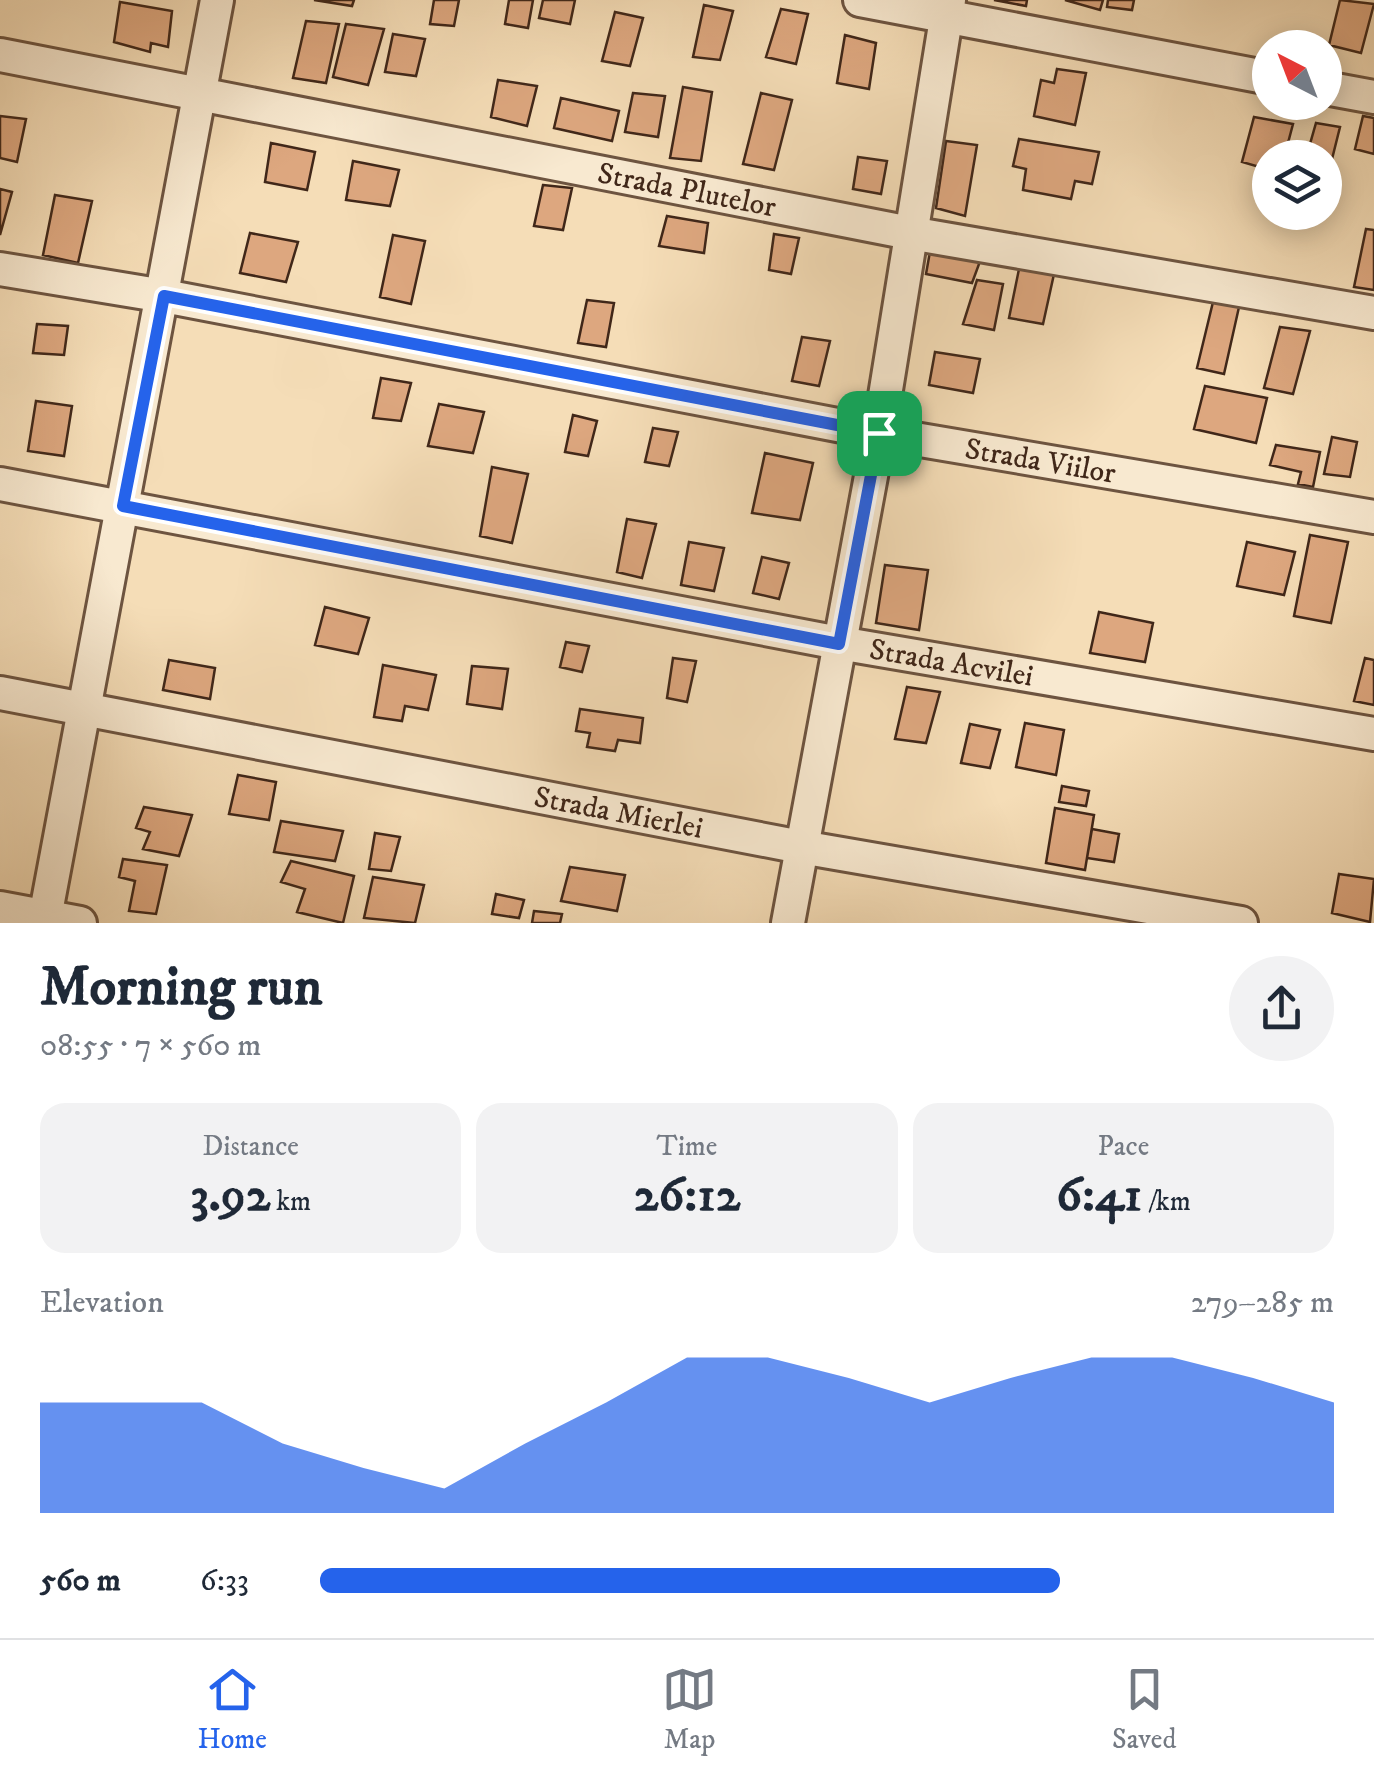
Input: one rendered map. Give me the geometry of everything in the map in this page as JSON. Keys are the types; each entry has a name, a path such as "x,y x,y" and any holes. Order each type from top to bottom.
{"street":[{"path":"45,920 88,708 217,0"},
{"path":"860,0 947,8 1252,74"},
{"path":"788,923 879,433 947,8"},
{"name":"Strada Plutelor","path":"0,54 910,233 1374,312"},
{"path":"1342,91 1374,97"},
{"name":"Strada Viilor","path":"0,269 164,296 879,433 1374,517"},
{"name":"Strada Acvilei","path":"0,484 839,644 1374,734"},
{"name":"Strada Mierlei","path":"0,693 800,847 1241,923"},
{"path":"0,908 45,920 80,923"}],"building":[{"path":"314,0 354,0 352,6"},
{"path":"434,0 459,0 454,26 430,24"},
{"path":"509,0 533,0 528,28 505,24"},
{"path":"543,0 575,0 570,24 539,18"},
{"path":"994,0 1027,0 1026,6"},
{"path":"1065,0 1103,0 1100,10"},
{"path":"1108,0 1134,0 1132,10 1107,7"},
{"path":"1340,0 1374,4 1361,53 1342,48 1342,30 1333,30"},
{"path":"120,2 172,11 168,47 151,43 150,52 114,42"},
{"path":"704,5 733,11 720,60 693,57"},
{"path":"781,9 808,14 796,64 766,57"},
{"path":"615,12 643,18 630,66 602,61"},
{"path":"306,21 339,24 326,83 293,78"},
{"path":"346,24 384,29 368,85 333,77"},
{"path":"393,34 425,39 416,76 385,72"},
{"path":"845,35 876,43 869,89 837,83"},
{"path":"1057,69 1086,73 1075,125 1034,116 1041,80 1054,83"},
{"path":"498,80 537,86 527,126 491,117"},
{"path":"683,87 712,92 701,161 670,158"},
{"path":"633,93 665,96 658,137 625,132"},
{"path":"761,93 792,100 774,170 743,164"},
{"path":"561,98 619,111 612,141 554,128"},
{"path":"0,116 26,119 17,162 0,158"},
{"path":"1363,116 1374,118 1374,154 1355,149"},
{"path":"1253,120 1293,124 1289,140 1252,140 1252,165 1242,162"},
{"path":"1316,123 1340,127 1337,140 1311,140"},
{"path":"1019,139 1099,152 1092,184 1075,181 1071,199 1023,190 1026,169 1013,166"},
{"path":"946,141 977,145 965,216 936,208"},
{"path":"271,143 315,152 307,190 265,182"},
{"path":"858,157 887,161 881,194 853,189"},
{"path":"353,161 399,170 390,206 346,200"},
{"path":"543,185 572,188 563,230 534,226"},
{"path":"0,189 12,192 0,235"},
{"path":"55,195 92,201 78,263 43,255"},
{"path":"667,216 708,223 704,253 659,246"},
{"path":"1366,229 1374,230 1374,290 1354,287"},
{"path":"250,233 298,242 286,282 240,273"},
{"path":"774,234 799,238 791,274 769,270"},
{"path":"393,235 425,241 411,304 380,297"},
{"path":"931,246 982,256 972,283 926,274"},
{"path":"1019,269 1054,274 1043,324 1009,318"},
{"path":"977,280 1003,284 994,330 963,324"},
{"path":"587,300 614,303 606,347 578,343"},
{"path":"1213,302 1239,307 1224,374 1197,368"},
{"path":"37,324 68,326 64,355 33,353"},
{"path":"1280,327 1310,331 1293,394 1264,388"},
{"path":"802,337 830,341 819,386 792,381"},
{"path":"935,352 980,359 973,393 929,385"},
{"path":"381,378 411,383 401,421 373,418"},
{"path":"1205,386 1267,398 1256,443 1194,429"},
{"path":"36,401 72,406 64,456 28,451"},
{"path":"439,404 484,412 473,453 428,446"},
{"path":"573,415 597,421 588,456 565,452"},
{"path":"653,428 678,432 669,466 645,462"},
{"path":"1332,437 1357,442 1350,477 1324,474"},
{"path":"1276,445 1320,452 1313,487 1298,484 1301,472 1270,465"},
{"path":"765,453 813,463 800,520 752,513"},
{"path":"492,467 528,474 512,543 480,536"},
{"path":"627,519 656,524 642,578 617,572"},
{"path":"1310,535 1348,542 1331,623 1294,616"},
{"path":"689,542 724,548 714,591 681,585"},
{"path":"1247,542 1295,552 1284,595 1237,586"},
{"path":"762,557 789,563 779,599 753,593"},
{"path":"885,565 928,570 919,630 876,623"},
{"path":"325,607 369,618 358,654 315,645"},
{"path":"1099,612 1153,623 1145,662 1090,653"},
{"path":"566,642 589,646 582,672 560,667"},
{"path":"673,658 696,661 687,702 667,698"},
{"path":"1365,658 1374,660 1374,705 1354,701"},
{"path":"169,660 215,668 210,699 163,690"},
{"path":"383,665 436,675 428,710 405,706 402,721 374,717"},
{"path":"472,666 508,669 502,709 467,704"},
{"path":"907,687 940,692 926,743 895,739"},
{"path":"580,709 643,718 640,743 618,740 615,751 587,747 590,733 576,731"},
{"path":"1025,723 1064,730 1056,775 1016,767"},
{"path":"970,724 1000,730 990,768 961,763"},
{"path":"238,775 276,782 269,820 229,814"},
{"path":"1062,786 1089,791 1086,806 1059,802"},
{"path":"144,807 192,815 179,856 143,849 150,832 136,828"},
{"path":"1055,808 1094,815 1085,870 1046,863"},
{"path":"281,821 343,831 335,861 274,852"},
{"path":"1092,829 1119,834 1114,862 1087,858"},
{"path":"375,833 400,837 391,871 369,869"},
{"path":"123,859 167,865 156,914 129,911 135,881 119,877"},
{"path":"291,861 354,876 343,923 297,912 305,889 281,882"},
{"path":"570,867 625,875 617,911 561,901"},
{"path":"1339,874 1374,879 1370,922 1332,913"},
{"path":"373,877 424,885 415,923 364,918"},
{"path":"496,894 524,900 519,918 492,914"},
{"path":"534,911 562,914 560,923 532,923"}],"route":[{"path":"164,296 879,433 839,644 123,506 164,296"}]}
